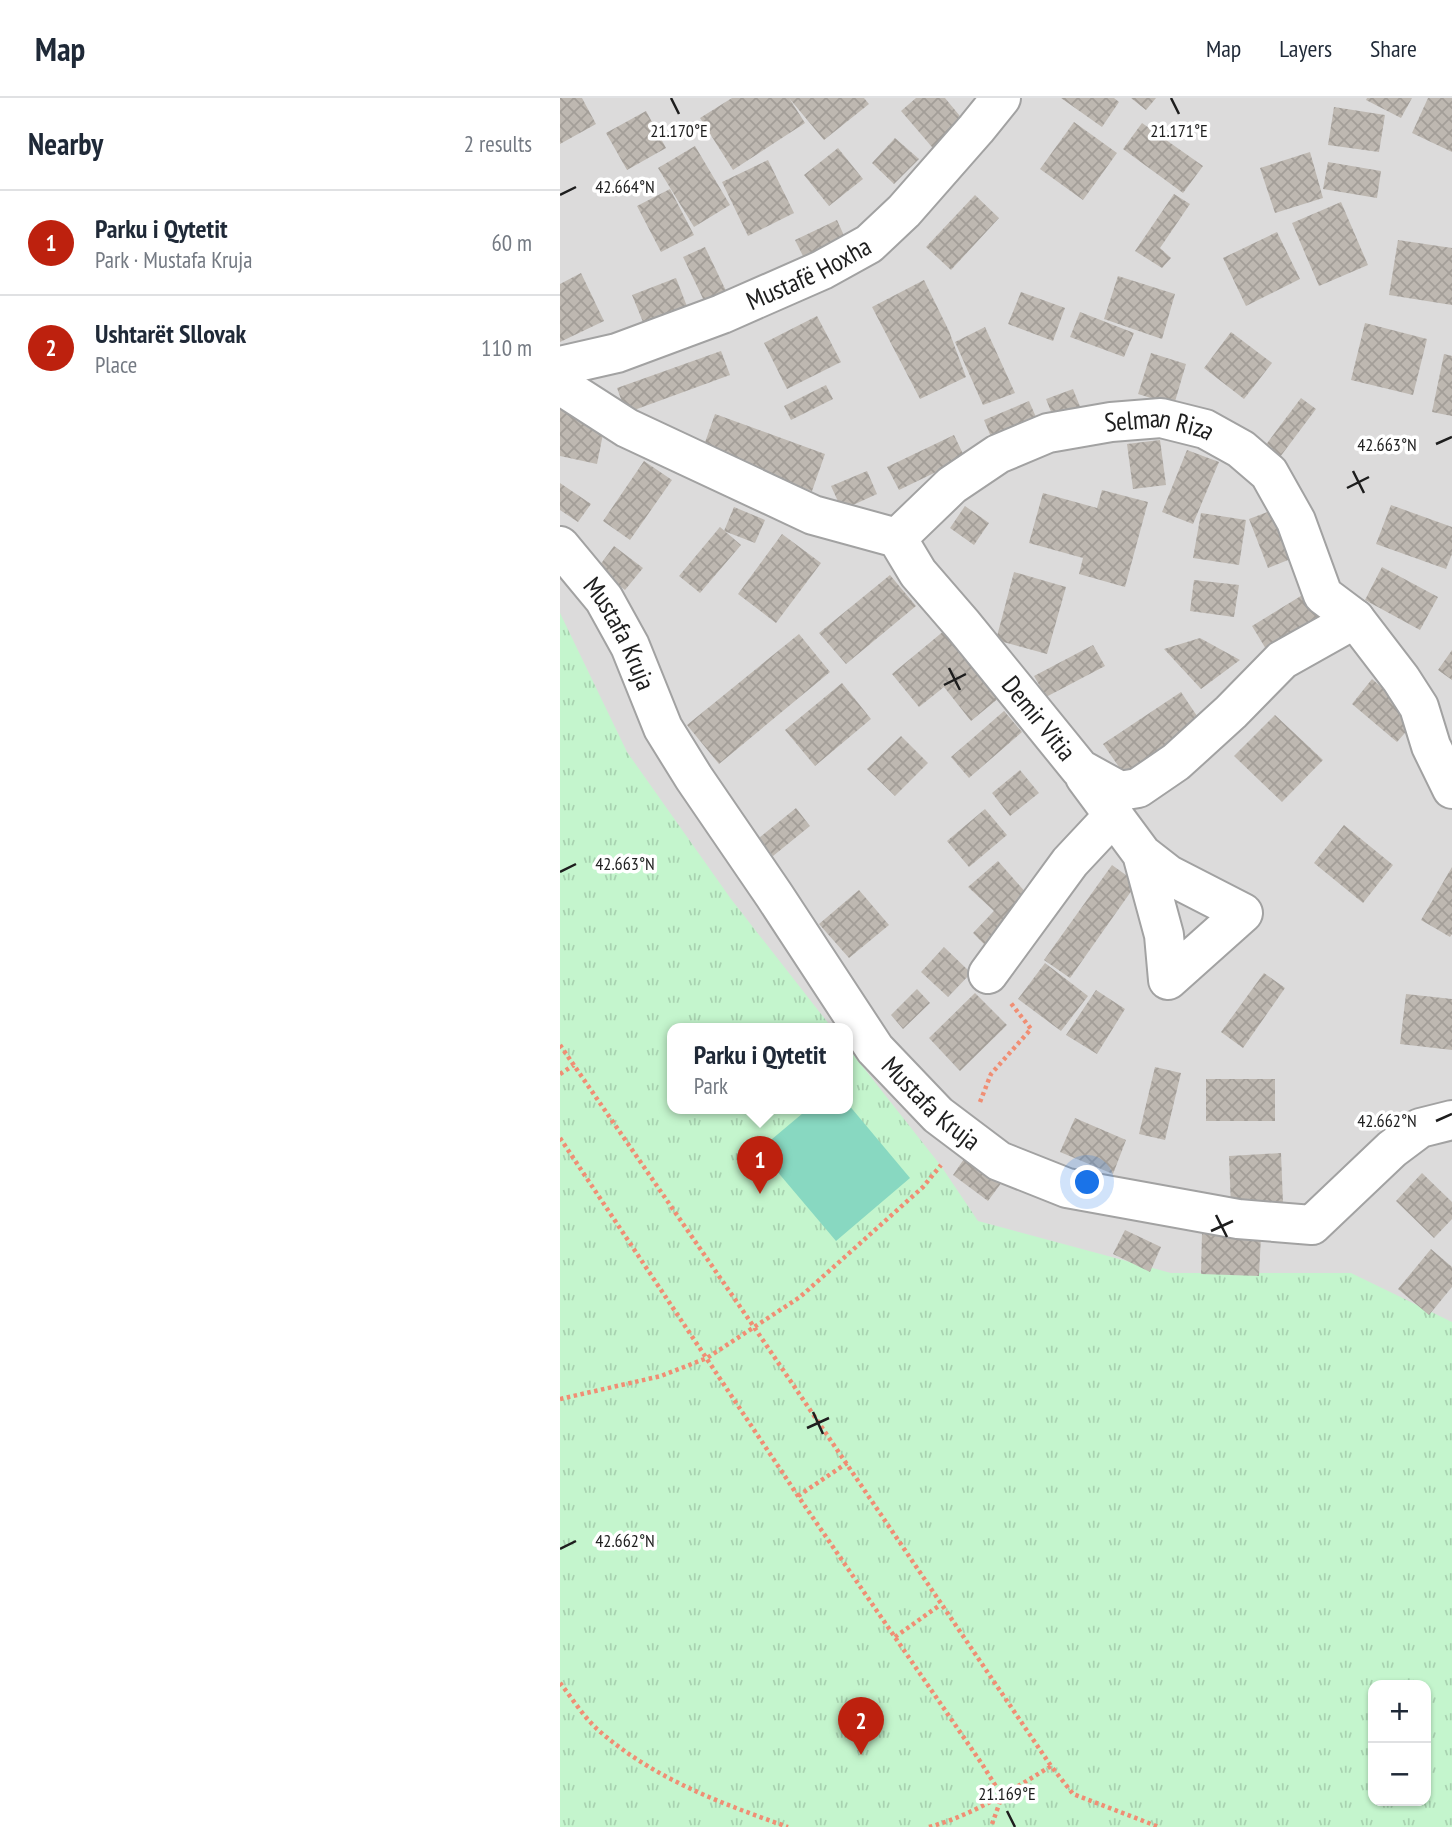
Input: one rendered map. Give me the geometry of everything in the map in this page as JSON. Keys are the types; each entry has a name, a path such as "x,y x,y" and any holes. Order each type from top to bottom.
{"street":[{"name":"Mustafë Hoxha","path":"560,366 617,352 722,314 822,270 869,244 904,212 1001,98"},
{"path":"560,386 627,428 813,515 897,538"},
{"name":"Selman Riza","path":"897,538 952,485 998,454 1048,433 1111,422 1161,418 1205,429 1241,449 1269,473 1296,520 1322,595 1354,619"},
{"name":"Demir Vitia","path":"897,538 918,573 1080,769 1120,791 1138,788 1176,762 1231,712 1282,660 1354,619"},
{"name":"Mustafa Kruja","path":"560,546 604,599 630,646 663,728 694,778 875,1049 938,1115 999,1161 1067,1188 1238,1219 1312,1225 1392,1149 1420,1128 1452,1120"},
{"path":"1354,619 1402,679 1419,707 1431,746 1452,789"},
{"path":"1080,769 1142,854 1169,875 1243,914 1168,980 1164,935 1142,854"},
{"path":"988,974 1070,862 1114,816"}],"path":[{"path":"560,1399 661,1376 707,1358 800,1297 923,1187 966,1137 991,1074 1031,1029 988,974"},
{"path":"560,1045 1051,1766 1073,1794 1159,1827"},
{"path":"560,1074 574,1065"},
{"path":"560,1138 1002,1796"},
{"path":"798,1496 847,1463"},
{"path":"895,1637 940,1605"},
{"path":"560,1683 596,1728 635,1759 705,1797 788,1827"},
{"path":"929,1827 947,1822 1002,1796 1051,1766"},
{"path":"991,1827 1002,1796"}],"shaded area":[{"path":"560,98 1452,98 1452,1827 560,1827"}],"green space":[{"path":"560,613 627,752 731,899 828,1023 667,1023 667,1114 853,1114 853,1054 941,1166 978,1221 1171,1273 1351,1273 1452,1322 1452,1827 560,1827"},
{"path":"853,1110 910,1178 836,1241 759,1150 802,1114 853,1114"}],"building":[{"path":"560,98 582,98 596,124 560,144"},
{"path":"732,98 789,98 805,123 733,170 700,118"},
{"path":"789,98 864,98 869,104 824,140"},
{"path":"916,98 945,98 969,127 938,154 901,111"},
{"path":"1061,98 1114,98 1119,102 1102,127"},
{"path":"1131,98 1156,98 1146,110"},
{"path":"1412,98 1401,118 1366,100"},
{"path":"1428,98 1452,98 1452,152 1412,133"},
{"path":"1334,107 1385,115 1379,152 1328,145"},
{"path":"646,111 666,148 627,170 606,133"},
{"path":"1074,122 1117,153 1083,200 1040,169"},
{"path":"1142,123 1203,166 1183,193 1123,149"},
{"path":"895,138 919,159 894,184 872,163"},
{"path":"695,146 730,205 694,227 658,168"},
{"path":"838,148 863,179 829,206 804,175"},
{"path":"1310,152 1323,198 1275,213 1260,168"},
{"path":"768,160 794,213 748,236 722,182"},
{"path":"1328,162 1381,171 1377,198 1323,189"},
{"path":"670,189 694,235 661,252 637,206"},
{"path":"1174,194 1190,204 1160,248 1171,258 1162,268 1135,251"},
{"path":"975,195 999,218 951,270 926,247"},
{"path":"1341,202 1368,265 1319,286 1292,223"},
{"path":"837,220 846,240 805,260 795,240"},
{"path":"1277,232 1300,279 1246,306 1223,258"},
{"path":"1398,240 1452,248 1452,305 1389,295"},
{"path":"705,247 729,297 707,307 683,257"},
{"path":"581,273 604,321 560,342 560,284"},
{"path":"1118,276 1175,294 1162,339 1104,319"},
{"path":"676,278 688,309 645,327 632,295"},
{"path":"924,280 949,331 966,377 920,399 872,307"},
{"path":"1021,292 1065,308 1053,341 1008,324"},
{"path":"1080,312 1134,333 1124,357 1070,337"},
{"path":"817,316 841,362 787,389 764,343"},
{"path":"1365,323 1427,339 1413,395 1351,380"},
{"path":"985,327 1015,393 983,405 955,342"},
{"path":"1231,332 1272,363 1244,399 1204,368"},
{"path":"721,351 730,375 626,413 617,388"},
{"path":"1151,353 1186,364 1174,405 1138,394"},
{"path":"1444,354 1452,356 1452,416 1432,412"},
{"path":"826,385 833,399 791,420 784,406"},
{"path":"1073,389 1081,409 1054,419 1046,399"},
{"path":"1301,398 1316,409 1277,461 1262,450"},
{"path":"1029,401 1039,424 994,444 984,420"},
{"path":"560,410 606,419 597,464 560,456"},
{"path":"715,414 825,454 812,491 702,451"},
{"path":"954,435 965,458 899,490 887,467"},
{"path":"1160,440 1166,485 1133,489 1127,444"},
{"path":"1187,450 1219,462 1193,524 1162,512"},
{"path":"644,461 672,480 630,540 603,521"},
{"path":"867,471 877,494 842,510 831,486"},
{"path":"560,483 591,504 578,522 560,510"},
{"path":"1102,490 1148,502 1125,587 1079,574 1083,558 1029,543 1043,493 1097,508"},
{"path":"1391,505 1452,527 1452,554 1446,569 1376,544"},
{"path":"965,506 989,523 974,545 950,528"},
{"path":"734,507 765,520 755,543 724,531"},
{"path":"1275,509 1293,558 1268,568 1249,519"},
{"path":"1201,513 1246,520 1239,565 1193,558"},
{"path":"720,527 741,545 700,593 679,576"},
{"path":"782,534 821,563 776,623 738,594"},
{"path":"614,546 643,568 625,590 597,569"},
{"path":"1382,567 1438,597 1420,630 1365,600"},
{"path":"1014,572 1066,587 1047,654 996,640"},
{"path":"890,575 916,606 846,664 819,633"},
{"path":"1194,580 1239,585 1234,617 1190,611"},
{"path":"1304,594 1322,622 1269,654 1252,626"},
{"path":"945,630 1000,697 971,721 944,687 919,707 892,674"},
{"path":"799,634 830,672 719,764 687,725"},
{"path":"1200,638 1240,660 1201,689 1164,649"},
{"path":"1093,645 1105,666 1046,697 1034,676"},
{"path":"1452,650 1452,680 1438,670"},
{"path":"1372,679 1418,718 1397,742 1352,704"},
{"path":"842,683 871,719 815,766 785,730"},
{"path":"1181,692 1203,725 1126,777 1103,744"},
{"path":"1004,711 1022,732 969,778 951,757"},
{"path":"1275,715 1323,760 1282,802 1234,756"},
{"path":"901,736 928,763 895,796 867,769"},
{"path":"1020,770 1039,793 1010,816 992,793"},
{"path":"796,808 810,826 773,856 759,838"},
{"path":"985,809 1007,835 969,867 947,841"},
{"path":"1344,825 1393,865 1363,903 1314,863"},
{"path":"998,861 1028,895 990,950 973,933 994,911 968,887"},
{"path":"1112,865 1137,883 1070,978 1044,960"},
{"path":"1452,867 1452,934 1450,937 1421,920"},
{"path":"859,890 889,925 849,958 819,924"},
{"path":"944,947 971,973 948,997 921,972"},
{"path":"1045,963 1088,996 1061,1031 1018,999"},
{"path":"1264,973 1285,988 1243,1048 1221,1032"},
{"path":"917,989 930,1003 903,1029 891,1015"},
{"path":"1096,990 1125,1009 1097,1054 1066,1035"},
{"path":"975,993 1007,1025 960,1071 929,1038"},
{"path":"1406,994 1452,999 1452,1050 1400,1044"},
{"path":"1155,1067 1181,1073 1165,1140 1139,1134"},
{"path":"1206,1079 1275,1079 1275,1121 1206,1121"},
{"path":"1075,1118 1126,1140 1113,1174 1060,1152"},
{"path":"1281,1153 1283,1204 1231,1207 1229,1156"},
{"path":"966,1156 1002,1182 988,1201 953,1175"},
{"path":"1422,1173 1452,1202 1452,1219 1434,1238 1396,1201"},
{"path":"1125,1230 1161,1247 1150,1272 1113,1254"},
{"path":"1202,1233 1261,1235 1259,1276 1201,1274"},
{"path":"1431,1249 1452,1267 1452,1287 1429,1315 1398,1289"}],"place":[{"name":"Parku i Qytetit","path":"760,1194"},
{"name":"Ushtarët Sllovak","path":"861,1755"}]}
